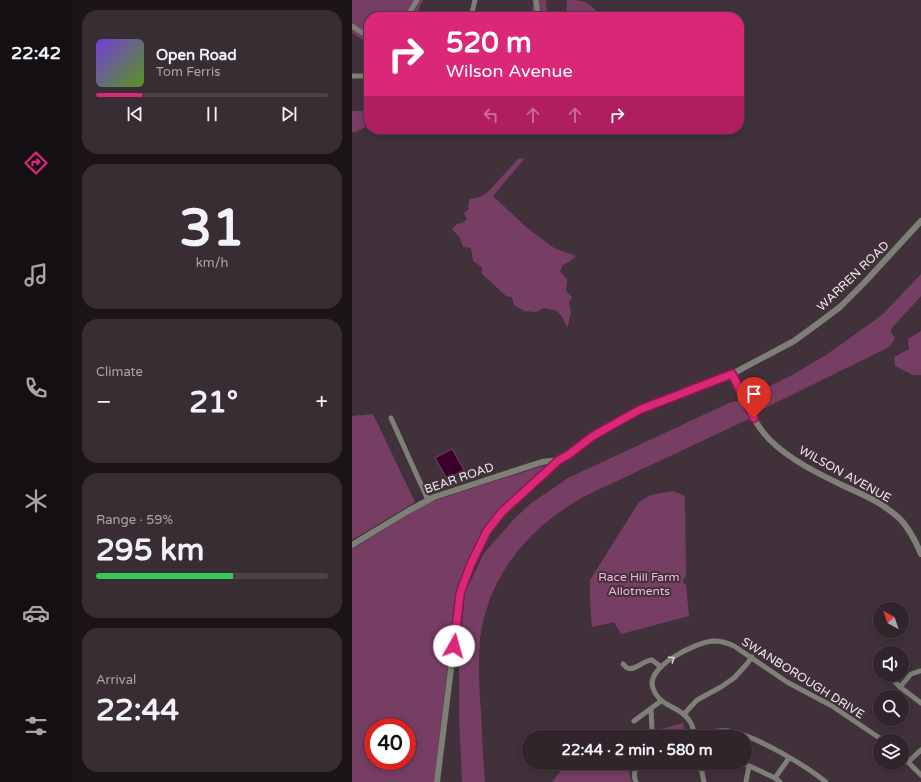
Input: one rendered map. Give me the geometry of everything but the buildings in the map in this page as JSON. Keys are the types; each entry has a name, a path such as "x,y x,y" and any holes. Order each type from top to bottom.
{"street":[{"path":"410,12 417,0"},
{"path":"472,12 474,0"},
{"path":"536,0 537,12"},
{"path":"352,26 364,34"},
{"path":"352,76 364,76"},
{"name":"WARREN ROAD","path":"438,782 460,594 484,538 496,519 559,460 593,436 639,410 732,374 794,341 828,316 864,284 921,221"},
{"name":"WILSON AVENUE","path":"732,374 757,423 770,440 811,469 887,508 906,527 921,554"},
{"path":"391,418 428,500"},
{"name":"BEAR ROAD","path":"352,545 428,500 451,491 542,462 559,460"},
{"name":"SWANBOROUGH DRIVE","path":"661,701 655,693 652,683 656,673 661,667 678,655 695,646 713,642 730,644 752,657 787,682 832,706 874,734"},
{"path":"684,714 697,700 734,678 752,657"},
{"path":"623,664 627,668 631,669 648,660 652,660 661,667"},
{"path":"900,687 910,675 920,671"},
{"path":"895,682 921,703"},
{"path":"634,721 661,701 684,714 692,724 694,730"},
{"path":"651,709 652,730"},
{"path":"752,739 789,758 826,782"},
{"path":"909,761 921,750"},
{"path":"775,778 789,758"},
{"path":"909,763 921,775"},
{"path":"752,767 775,778 780,782"},
{"path":"636,770 634,774 636,782"},
{"path":"701,770 704,782"},
{"path":"746,782 748,770"}],"green space":[{"path":"352,0 423,0 417,12 364,12 364,41 352,33"},
{"path":"532,0 546,0 547,12 531,12 533,5"},
{"path":"567,0 587,3 598,12 566,12"},
{"path":"352,111 364,111 364,128 356,132 352,132"},
{"path":"525,158 493,196 526,227 554,248 576,256 563,265 560,271 567,279 566,291 572,297 569,303 571,313 567,328 563,318 557,311 544,308 536,312 524,311 514,305 512,297 506,296 482,274 482,267 473,261 471,248 463,247 460,238 452,229 457,224 462,223 467,219 464,213 469,209 468,205 470,199 486,194 518,159"},
{"path":"921,274 921,296 891,329 891,332 895,338 891,345 887,348 755,413 751,418 585,496 565,508 530,538 515,555 502,574 492,594 485,616 480,639 479,667 485,782 462,782 459,716 459,660 465,593 484,553 515,518 530,504 568,478 729,403 742,400 792,375 826,355 882,315"},
{"path":"921,331 921,375 913,375 895,366 894,357 909,349 908,339"},
{"path":"373,414 415,502 352,540 352,416"},
{"path":"545,466 489,522 481,535 459,583 454,613 434,782 352,782 352,549 419,508 436,500"},
{"name":"Race Hill Farm Allotments","path":"673,491 685,496 686,576 683,583 686,584 689,616 621,634 614,622 592,627 590,580 639,502 651,495"},
{"path":"683,723 684,730 660,730"},
{"path":"561,770 628,770 632,782 552,782"}],"shaded area":[{"path":"452,449 464,470 447,479 435,458"}],"route":[{"path":"454,646 460,594 471,564 487,531 502,512 559,460 593,436 639,410 732,374 754,418"}]}
